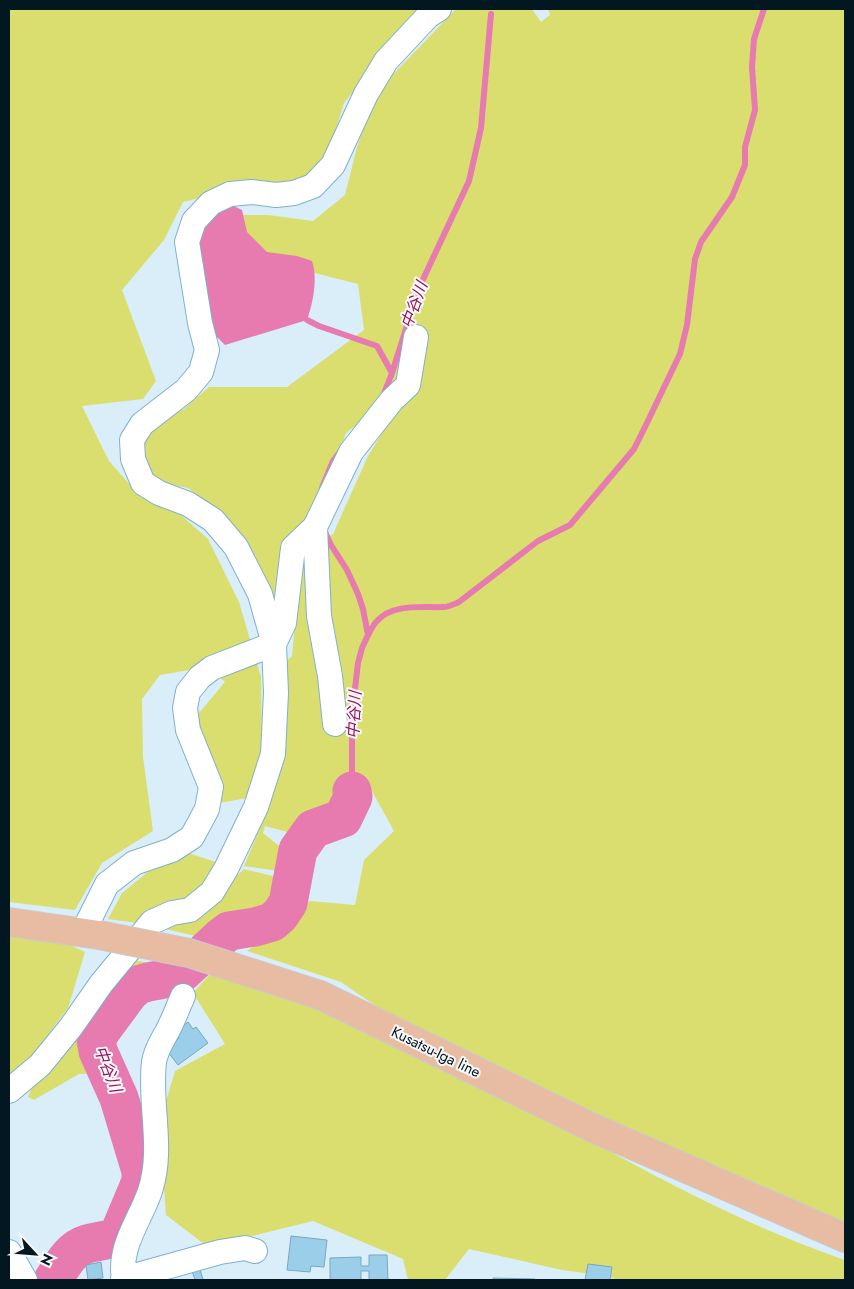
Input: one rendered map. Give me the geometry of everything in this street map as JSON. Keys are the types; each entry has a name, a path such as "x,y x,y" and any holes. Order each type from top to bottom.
{"main road":[{"name":"Kusatsu-Iga line","path":"9,922 91,934 188,953 320,995 591,1127 845,1238"}],"street":[{"path":"9,1091 40,1065 71,1027 101,984 152,922 172,913 190,910 212,892 226,869 256,807 273,754 276,693 274,644 260,594 236,547 213,520 188,504 160,493 143,483 133,459 132,440 142,424 186,390 201,372 207,350 200,323 187,242 194,221 212,203 230,194 252,192 276,195 294,194 313,186 333,166 366,94 386,62 428,16 439,9"},
{"path":"91,934 108,884 134,863 172,850 192,837 207,810 211,786 188,730 185,708 188,692 200,677 212,668 274,644 284,623 293,548 315,527 351,452 392,400 408,384 416,336"},
{"path":"315,527 319,616 330,676 335,724"},
{"path":"183,996 158,1046 154,1062 152,1100 157,1150 150,1190 128,1239 122,1269 124,1280 220,1252 245,1248 254,1251"},
{"path":"9,1252 25,1280"}],"green space":[{"path":"9,9 425,9 412,19 344,103 327,158 298,186 264,182 183,202 164,240 122,290 156,381 143,399 82,406 109,461 140,496 175,510 208,539 239,602 261,677 262,753 247,798 214,804 194,719 225,682 207,667 160,675 142,699 143,757 153,831 102,863 75,910 9,902"},
{"path":"456,9 532,9 541,22 550,15 548,9 845,9 845,1223 545,1115 692,1195 767,1230 845,1260 845,1280 618,1280 607,1276 562,1270 469,1249 445,1280 408,1280 403,1259 313,1221 208,1247 166,1215 159,1125 175,1071 225,1044 193,993 210,974 386,1013 341,982 247,951 282,926 310,901 355,905 364,860 394,831 368,784 338,819 325,813 306,837 265,826 263,833 293,857 285,872 244,866 263,821 282,751 281,666 292,656 299,580 309,539 340,724 335,631 319,595 321,542 333,534 368,456 417,377 346,433 320,506 274,623 246,542 222,512 188,488 159,482 141,468 144,441 161,418 184,409 209,387 287,387 364,330 358,284 251,257 236,215 268,215 313,221 345,195 357,147 377,91"},
{"path":"188,853 216,862 214,879 196,896 144,924 108,919 122,893 160,862"},
{"path":"244,869 281,878 273,895 253,920 233,925 204,938 157,927 204,908"},
{"path":"9,913 38,930 85,952 68,1008 19,1073 9,1082"},
{"path":"129,959 170,967 123,1011 102,1041 100,1073 79,1074 34,1100 28,1097 36,1078 65,1044 81,1034 100,1000"}],"shaded area":[{"path":"230,204 242,210 247,232 267,252 297,256 312,261 315,283 307,320 225,345 210,330 195,241 198,224"}],"building":[{"path":"188,1022 193,1029 196,1027 208,1043 178,1065 165,1048 179,1038 175,1032"},
{"path":"291,1236 327,1240 324,1267 311,1266 310,1272 287,1270"},
{"path":"369,1255 387,1255 388,1280 369,1280 369,1271 361,1271 361,1280 330,1280 330,1258 361,1257 361,1266 369,1266"},
{"path":"101,1262 103,1278 88,1280 86,1265"},
{"path":"588,1264 612,1267 610,1280 585,1280"},
{"path":"200,1269 203,1280 195,1280 192,1271"},
{"path":"493,1278 535,1279 535,1280 493,1280"}],"waterway":[{"path":"368,635 377,621 391,611 408,608 446,607 459,602 538,541 570,525 634,449 680,354 687,325 695,259 701,242 732,197 745,165 745,147 755,110 752,67 754,39 764,9"},
{"name":"中谷川","path":"383,396 419,288 469,181 481,128 491,14"},
{"path":"307,320 377,346 392,373"},
{"name":"中谷川","path":"322,488 333,461 339,453"},
{"name":"中谷川","path":"324,530 347,570 358,594 368,635 358,663 352,714 352,791"},
{"name":"中谷川","path":"53,1280 71,1254 81,1246 118,1236 141,1181 141,1171 119,1098 98,1051 96,1040 101,1031 129,993 138,985 175,977 229,931 272,922 280,915 288,903 298,850 313,829 343,818 353,797 352,791"}]}
